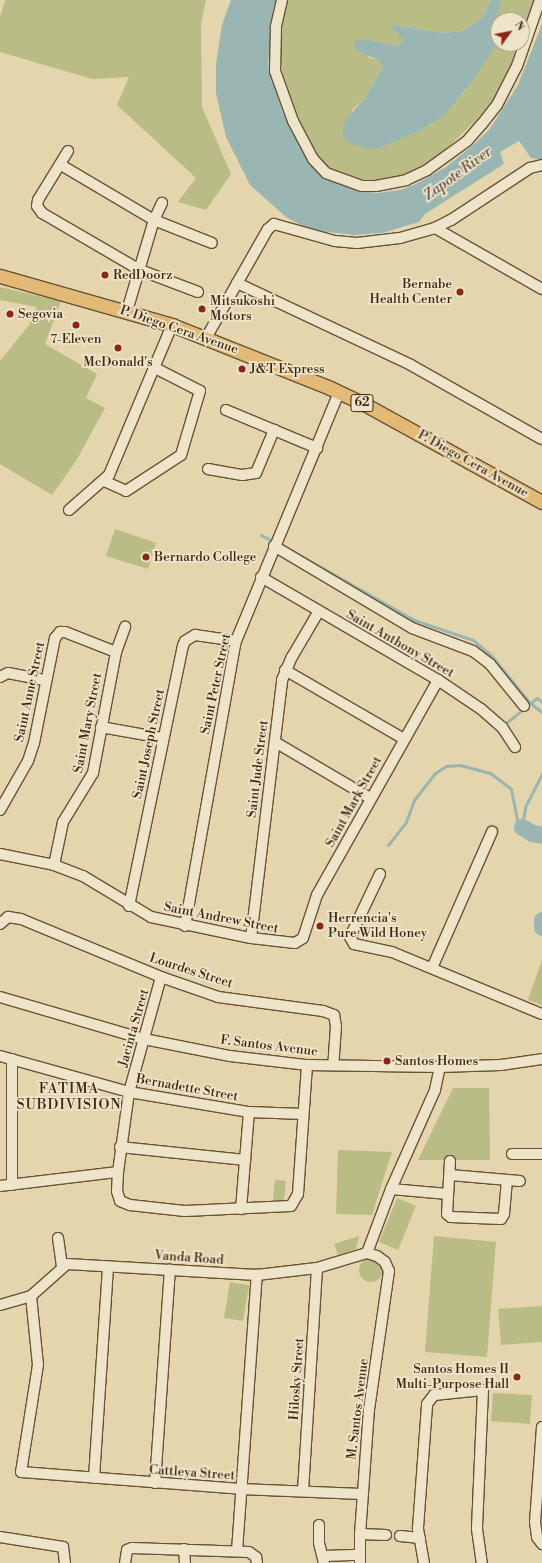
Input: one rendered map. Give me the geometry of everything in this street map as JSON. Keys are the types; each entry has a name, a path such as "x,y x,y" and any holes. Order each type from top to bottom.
{"main road":[{"name":"P. Diego Cera Avenue","path":"0,276 172,325 339,392 542,502"}],"street":[{"path":"282,0 276,27 275,70 293,121 314,159 326,173 362,186 376,186 406,180 427,170 462,145 482,124 497,105 518,66 540,0"},
{"path":"68,151 61,165 38,200 37,206 42,213 140,270 198,292"},
{"path":"61,165 154,220 212,243"},
{"path":"206,338 268,229 274,224 329,240 357,243 400,238 435,228 534,166 542,165"},
{"path":"127,311 154,220 162,203"},
{"path":"435,228 542,289"},
{"path":"237,282 411,365 541,436"},
{"path":"69,510 104,481 155,368 172,325"},
{"path":"104,481 126,490 180,455 200,391 155,368"},
{"name":"Saint Peter Street","path":"185,926 236,641 261,577 317,448 339,392"},
{"path":"226,410 317,448"},
{"path":"208,469 242,475 256,473 274,430"},
{"path":"274,546 412,628 473,651 490,664 524,706"},
{"name":"Saint Anthony Street","path":"261,577 438,680 481,709 502,727 515,747"},
{"name":"Saint Jude Street","path":"251,938 285,670 319,611"},
{"name":"Saint Mary Street","path":"54,865 63,822 93,773 116,652 124,627"},
{"name":"Saint Anne Street","path":"0,810 32,749 52,645 60,632 70,633 116,652"},
{"name":"Saint Joseph Street","path":"129,906 186,641 190,637 201,634 236,641"},
{"path":"285,670 404,739"},
{"path":"0,677 8,673 45,680"},
{"name":"Saint Mark Street","path":"300,940 303,938 317,895 370,798 438,680"},
{"path":"101,727 164,738"},
{"path":"275,742 370,798"},
{"path":"432,968 492,832"},
{"name":"Saint Andrew Street","path":"0,854 54,865 100,884 129,906 151,917 185,926 288,944 300,940"},
{"path":"380,874 351,940 354,944 392,952 542,1014"},
{"name":"Lourdes Street","path":"0,924 8,917 21,919 161,977 218,997 323,1011 334,1015 336,1026 332,1065"},
{"name":"Jacinta Street","path":"161,977 129,1092 120,1147 117,1196 124,1204 185,1211 286,1208 294,1204 298,1194 303,1114"},
{"name":"F. Santos Avenue","path":"0,997 144,1038 230,1056 307,1065 440,1067 501,1065 542,1059"},
{"name":"Bernadette Street","path":"0,1056 129,1092 250,1112 303,1114"},
{"path":"12,1059 12,1185"},
{"path":"303,1114 307,1065"},
{"path":"367,1253 391,1189 435,1090 440,1067"},
{"path":"241,1209 250,1112"},
{"path":"120,1147 246,1160"},
{"path":"512,1154 542,1154"},
{"path":"450,1161 448,1216 501,1219 504,1214 507,1180"},
{"path":"0,1186 118,1172"},
{"path":"450,1175 520,1181"},
{"path":"391,1189 448,1194"},
{"path":"0,1305 31,1296 62,1267 58,1238"},
{"name":"M. Santos Avenue","path":"360,1559 362,1494 369,1409 388,1271 385,1262 377,1256 367,1253"},
{"name":"Vanda Road","path":"62,1267 72,1263 258,1275 317,1268 367,1253"},
{"path":"94,1478 108,1266"},
{"name":"Hilosky Street","path":"303,1491 317,1268"},
{"path":"155,1484 170,1270"},
{"path":"237,1551 240,1490 258,1275"},
{"name":"Cattleya Street","path":"31,1296 38,1365 21,1472 240,1490 362,1494"},
{"path":"424,1563 420,1538 427,1404 434,1395 483,1390 477,1529 482,1563"},
{"path":"542,1427 535,1522 537,1537 542,1544"},
{"path":"319,1525 319,1543 324,1560 360,1559"},
{"path":"360,1534 386,1536"},
{"path":"400,1536 420,1538"},
{"path":"0,1538 63,1546 65,1563"},
{"path":"125,1563 127,1550 132,1548 249,1552 256,1557 257,1563"},
{"path":"184,1549 185,1563"}],"green space":[{"path":"5,0 206,0 201,24 202,107 231,174 206,210 178,202 196,178 117,105 129,77 92,79 0,52 0,17"},
{"path":"287,0 491,0 482,18 462,31 443,33 394,25 396,33 403,36 404,40 396,46 364,39 369,58 381,61 383,66 366,97 352,110 350,144 382,147 430,125 465,91 492,52 519,52 510,72 491,103 477,119 439,156 398,178 373,181 359,179 330,169 316,153 293,109 285,87 279,52 282,16"},
{"path":"502,0 535,0 530,17 530,12 498,12"},
{"path":"0,287 61,301 45,344 97,374 86,398 105,408 76,461 52,495 0,464 0,361 29,325 37,307 0,300"},
{"path":"115,529 156,543 148,569 106,556"},
{"path":"542,960 542,1005 528,1000"},
{"path":"453,1088 489,1088 490,1160 418,1160"},
{"path":"338,1150 392,1152 372,1215 336,1214"},
{"path":"275,1180 286,1181 284,1201 273,1200"},
{"path":"397,1198 416,1206 398,1250 379,1242"},
{"path":"359,1236 356,1249 338,1255 334,1244"},
{"path":"434,1236 496,1242 487,1357 425,1352"},
{"path":"371,1258 376,1259 382,1265 382,1275 376,1281 371,1282 366,1281 360,1275 359,1270 360,1265 366,1259"},
{"path":"230,1282 249,1285 243,1321 224,1318"},
{"path":"542,1306 542,1342 501,1345 498,1309"},
{"path":"493,1393 532,1395 530,1424 491,1421"}],"water":[{"name":"Zapote River","path":"231,0 276,0 273,10 268,64 283,113 311,165 322,176 363,191 377,193 400,190 414,185 446,167 489,130 518,85 542,24 542,160 531,158 519,141 500,152 504,164 425,214 419,222 382,233 354,235 310,230 286,217 250,185 226,137 216,93 216,64 222,25"},
{"path":"491,0 502,0 498,12 490,12 490,52 492,52 475,78 442,117 421,130 382,147 372,149 350,144 342,134 345,120 366,97 383,66 380,61 357,51 354,46 356,41 364,39 397,46 404,40 392,28 393,25 443,33 462,31 482,18"}],"waterway":[{"path":"261,535 273,541"},
{"path":"282,545 414,620 473,640 491,655 530,703 542,712"},
{"path":"529,704 537,698 542,702"},
{"path":"506,723 523,709"},
{"path":"388,845 406,822 414,800 434,774 446,766 460,765 490,773 511,789 517,821 522,827"},
{"path":"522,827 525,807 542,773"},
{"path":"522,827 532,833 542,835"},
{"path":"542,920 542,927"}],"place":[{"name":"RedDoorz","path":"105,275"},
{"name":"Bernabe Health Center","path":"460,292"},
{"name":"Mitsukoshi Motors","path":"202,309"},
{"name":"Segovia","path":"10,314"},
{"name":"7-Eleven","path":"76,325"},
{"name":"McDonald's","path":"118,348"},
{"name":"J&T Express","path":"242,369"},
{"name":"Bernardo College","path":"146,557"},
{"name":"Herrencia's Pure Wild Honey","path":"320,926"},
{"name":"Santos Homes","path":"387,1061"},
{"name":"Santos Homes II Multi-Purpose Hall","path":"517,1377"}],"district":[{"name":"FATIMA SUBDIVISION","path":"69,1098"}]}
